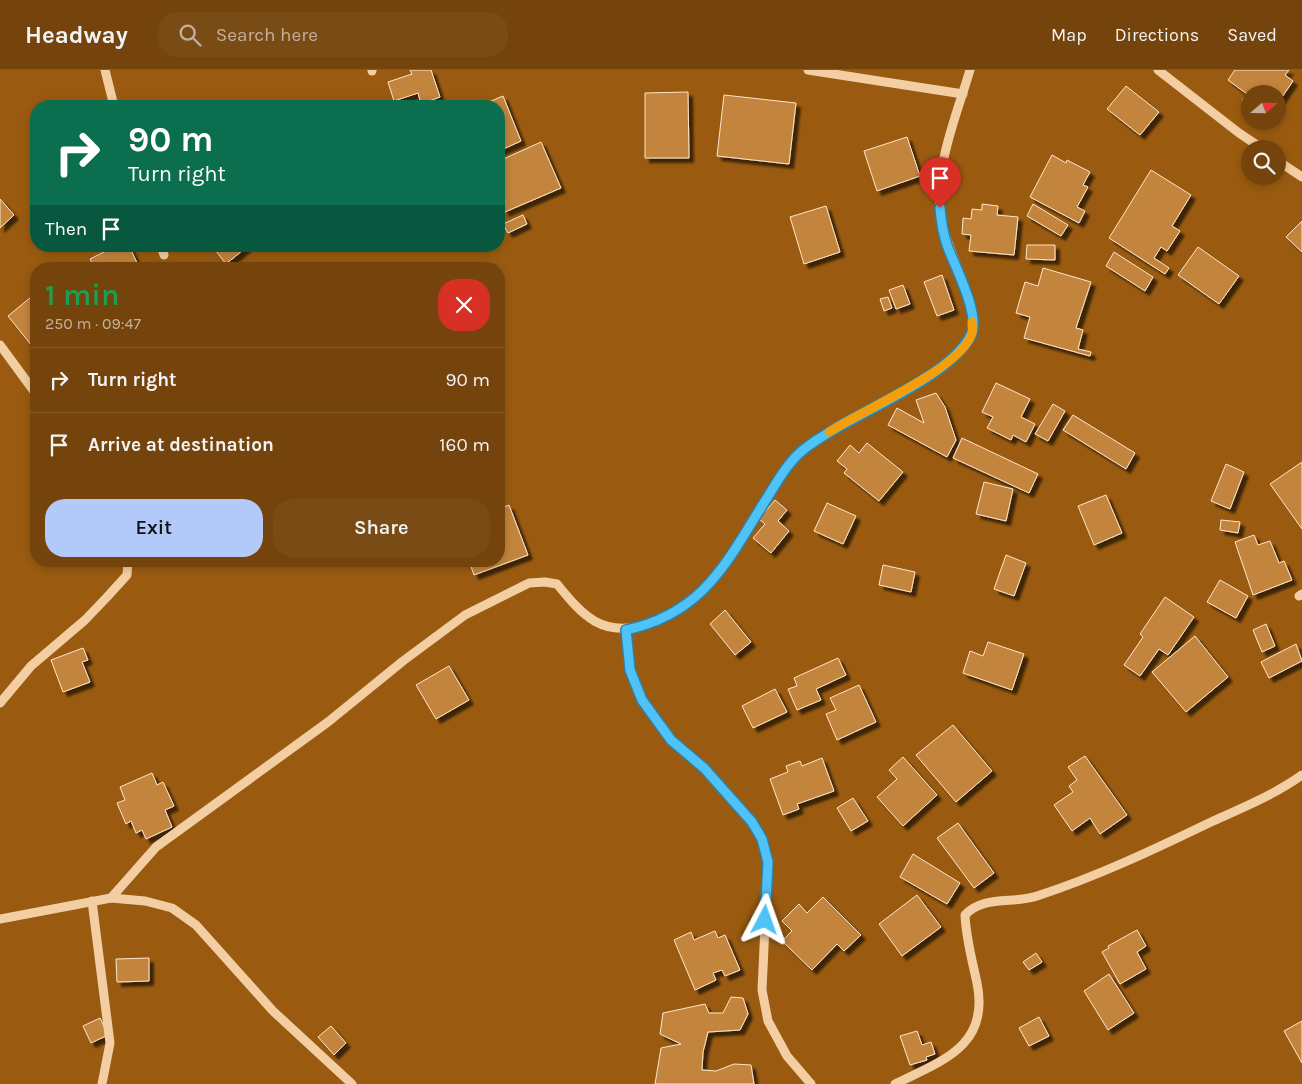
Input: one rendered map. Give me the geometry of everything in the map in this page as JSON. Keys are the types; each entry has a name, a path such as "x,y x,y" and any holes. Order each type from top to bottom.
{"street":[{"path":"105,70 112,100"},
{"path":"808,70 963,94"},
{"path":"111,898 156,847 328,722 403,661 465,615 528,584 545,582 557,584 577,608 590,619 606,627 626,630 664,618 691,603 721,570 780,477 802,451 833,430 937,371 957,354 972,334 968,297 947,245 941,218 940,197 942,165 970,70"},
{"path":"1158,70 1250,140"},
{"path":"1286,166 1302,177"},
{"path":"0,345 30,386"},
{"path":"0,703 31,666 85,620 108,597 127,575 128,567"},
{"path":"626,630 630,670 642,700 671,740 704,768 752,822 762,839 768,862 762,990 768,1021 786,1056 811,1084"},
{"path":"895,1084 936,1065 964,1042 976,1029 979,1012 978,985 966,931 965,915 971,908 979,904 1032,898 1068,886 1249,805 1302,775"},
{"path":"0,919 111,898 145,901 172,908 196,925 273,1011 352,1084"},
{"path":"92,901 110,1043 102,1084"}],"building":[{"path":"410,70 431,70 440,97 432,100 420,100 418,93 394,100 388,82 412,74"},
{"path":"1235,70 1289,70 1285,75 1293,81 1286,91 1286,85 1241,85 1241,90 1228,80"},
{"path":"1126,86 1159,112 1140,135 1107,109"},
{"path":"688,92 689,158 645,158 645,93"},
{"path":"724,95 796,103 789,164 717,156"},
{"path":"503,96 505,100 493,100"},
{"path":"505,101 521,141 505,148"},
{"path":"907,137 920,176 877,191 864,151"},
{"path":"541,142 561,188 505,212 505,158"},
{"path":"1052,155 1066,163 1067,160 1090,172 1083,185 1088,187 1077,207 1085,211 1079,223 1030,197"},
{"path":"1151,170 1191,195 1172,226 1180,231 1167,251 1161,247 1154,258 1169,268 1165,274 1109,238"},
{"path":"0,199 14,215 0,228"},
{"path":"982,204 998,206 997,215 1018,217 1014,255 969,251 971,235 962,234 963,218 971,219 972,209 982,210"},
{"path":"1033,204 1068,225 1061,236 1027,216"},
{"path":"826,206 840,252 804,264 790,217"},
{"path":"523,215 527,224 508,233 505,223"},
{"path":"1302,221 1302,252 1286,237"},
{"path":"1027,245 1055,245 1055,260 1026,259"},
{"path":"1198,247 1239,276 1219,304 1178,275"},
{"path":"104,252 132,252 137,262 92,262 90,259"},
{"path":"217,252 241,252 228,262 224,262"},
{"path":"1114,252 1153,277 1145,291 1106,266"},
{"path":"1043,268 1091,282 1076,328 1083,330 1078,349 1091,352 1090,356 1024,338 1030,317 1016,313 1025,282 1038,286"},
{"path":"942,275 954,310 937,316 924,282"},
{"path":"903,285 910,304 896,309 889,290"},
{"path":"888,297 892,308 884,311 880,299"},
{"path":"30,298 30,344 8,316"},
{"path":"996,383 1030,399 1021,417 1035,424 1026,442 1013,435 1011,440 987,428 993,417 982,412"},
{"path":"936,393 945,407 956,440 947,457 888,425 897,408 924,423 916,400"},
{"path":"1053,404 1065,411 1048,441 1035,434"},
{"path":"1073,415 1135,453 1126,469 1063,430"},
{"path":"962,438 1038,474 1029,493 953,458"},
{"path":"867,443 903,472 879,501 844,473 847,469 837,461 850,445 859,453"},
{"path":"1302,462 1302,529 1270,484"},
{"path":"1226,464 1244,472 1230,509 1211,501"},
{"path":"984,482 1013,489 1006,521 976,514"},
{"path":"1106,495 1122,533 1094,545 1078,506"},
{"path":"775,500 787,510 778,521 789,531 771,553 753,538 765,524 759,519"},
{"path":"827,503 856,516 843,544 814,531"},
{"path":"509,505 528,555 505,564 505,507"},
{"path":"1221,520 1240,522 1238,533 1220,530"},
{"path":"1254,535 1258,545 1270,541 1279,563 1284,561 1292,580 1253,595 1235,542"},
{"path":"1006,555 1026,563 1014,596 994,589"},
{"path":"883,565 915,572 911,592 879,585"},
{"path":"471,567 496,567 474,575"},
{"path":"1220,580 1248,596 1236,618 1207,602"},
{"path":"1165,597 1194,617 1168,655 1159,649 1140,676 1124,665 1143,637 1140,634"},
{"path":"725,610 751,642 735,655 710,624"},
{"path":"1266,624 1275,646 1262,652 1253,630"},
{"path":"1195,636 1228,677 1186,712 1152,672"},
{"path":"988,642 1024,654 1012,690 963,673 970,651 983,656"},
{"path":"1296,644 1302,661 1269,678 1261,662"},
{"path":"83,648 88,660 82,662 90,682 63,692 51,660"},
{"path":"838,658 846,675 816,689 821,700 797,710 788,689 797,686 794,678"},
{"path":"449,666 469,700 436,719 416,685"},
{"path":"859,685 876,722 837,740 826,714 836,710 830,698"},
{"path":"775,689 787,712 753,728 742,706"},
{"path":"953,725 992,771 956,802 916,755"},
{"path":"1085,756 1127,815 1100,834 1090,818 1072,831 1054,805 1073,792 1069,786 1077,780 1068,767"},
{"path":"903,757 937,795 903,826 877,797 897,779 889,770"},
{"path":"822,758 834,791 797,804 799,809 783,815 770,779 788,772 786,766 800,761 802,766"},
{"path":"152,773 157,785 163,782 174,806 165,810 172,827 146,839 142,830 136,833 131,821 126,824 117,803 125,800 120,787"},
{"path":"853,798 868,821 851,831 837,808"},
{"path":"958,823 994,873 974,888 937,838"},
{"path":"913,854 960,883 947,904 900,877"},
{"path":"917,895 941,927 902,956 879,924"},
{"path":"823,897 861,935 844,951 837,944 812,970 782,941 792,931 782,921 799,904 807,913"},
{"path":"1137,930 1146,946 1137,952 1146,969 1120,984 1102,952 1109,948 1108,946"},
{"path":"715,931 718,938 725,935 740,970 725,976 722,970 713,973 716,980 695,990 674,940 691,932 694,940"},
{"path":"1036,953 1042,962 1029,970 1023,962"},
{"path":"149,958 149,981 117,982 116,959"},
{"path":"1109,974 1134,1013 1108,1030 1084,991"},
{"path":"731,997 743,998 748,1014 740,1030 708,1032 703,1052 702,1070 716,1071 734,1064 751,1065 754,1084 655,1084 661,1048 681,1044 660,1034 663,1013 705,1004 709,1013 723,1013"},
{"path":"1039,1017 1049,1036 1029,1046 1019,1028"},
{"path":"100,1018 108,1035 91,1043 83,1026"},
{"path":"1302,1021 1302,1063 1284,1031"},
{"path":"331,1026 346,1043 334,1055 318,1037"},
{"path":"917,1031 922,1045 931,1042 935,1054 926,1057 927,1060 910,1065 900,1036"}],"slow traffic":[{"path":"829,432 937,371 957,354 972,334 972,322"}],"route":[{"path":"765,920 768,862 762,839 752,822 704,768 671,740 642,700 630,670 626,630 661,619 691,603 721,570 780,477 802,451 833,430 937,371 957,354 972,334 968,297 947,245 940,208"}]}
